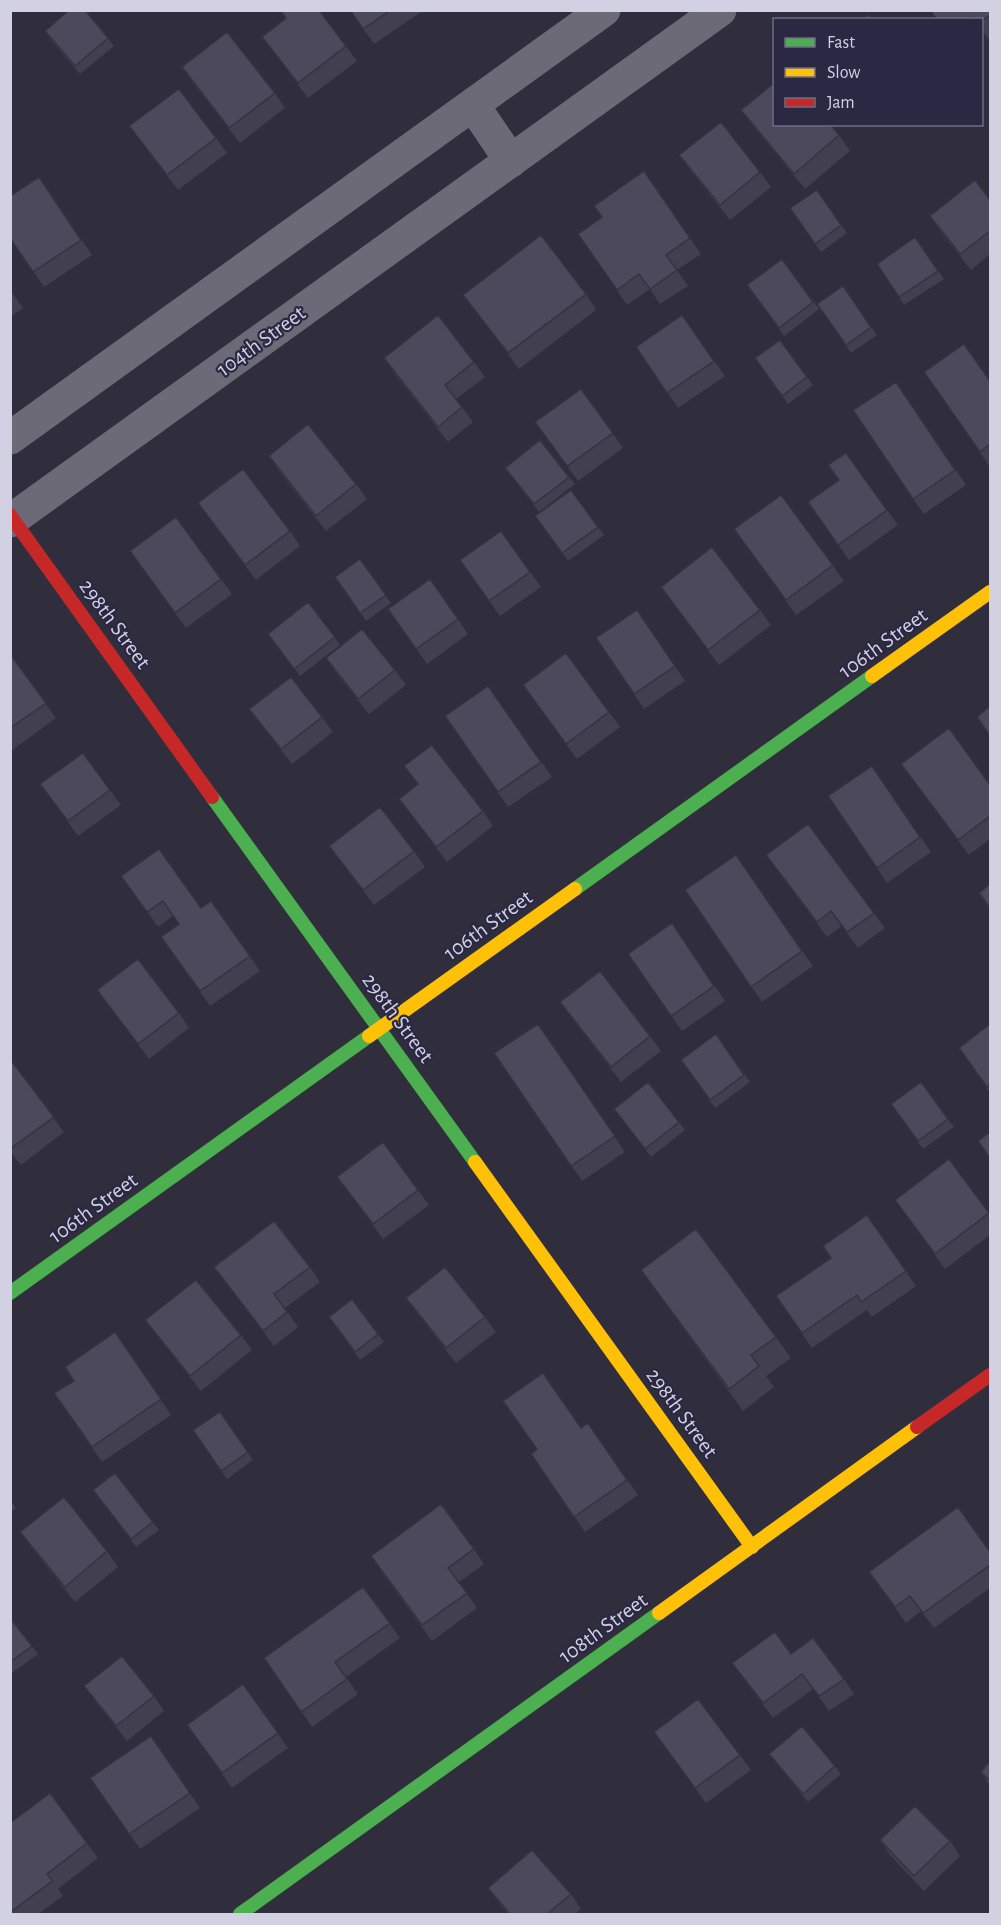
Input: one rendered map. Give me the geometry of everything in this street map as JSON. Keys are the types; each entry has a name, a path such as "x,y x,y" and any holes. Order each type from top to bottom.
{"street":[{"path":"10,438 604,10"},
{"name":"104th Street","path":"12,518 720,10"},
{"path":"473,105 511,161"},
{"name":"298th Street","path":"12,518 752,1547"},
{"name":"106th Street","path":"10,1293 990,592"},
{"name":"108th Street","path":"240,1914 990,1375"}],"building":[{"path":"69,10 85,10 108,38 75,66 45,31"},
{"path":"280,10 319,10 346,46 298,83 262,37 286,18"},
{"path":"350,10 391,10 363,29"},
{"path":"930,10 990,10 990,15 983,20 936,18"},
{"path":"227,32 275,93 229,128 182,67"},
{"path":"773,84 773,126 832,126 839,135 794,174 741,110"},
{"path":"179,89 216,138 167,175 129,126"},
{"path":"721,122 760,172 720,205 679,155"},
{"path":"644,171 690,238 666,255 677,270 650,289 639,274 617,290 578,234 602,217 594,206"},
{"path":"39,177 81,240 33,272 10,238 10,196"},
{"path":"975,180 990,200 990,231 960,254 930,216"},
{"path":"817,190 841,225 815,244 790,208"},
{"path":"541,235 586,294 508,353 463,295"},
{"path":"915,237 938,271 899,297 877,264"},
{"path":"782,259 813,302 779,328 747,285"},
{"path":"843,286 871,327 846,345 817,304"},
{"path":"438,315 474,362 445,385 462,407 438,427 384,358"},
{"path":"682,315 714,361 667,393 636,347"},
{"path":"780,340 807,377 782,396 755,358"},
{"path":"964,344 990,381 990,444 980,452 924,372"},
{"path":"896,382 955,470 913,499 853,410"},
{"path":"581,389 613,433 567,466 535,422"},
{"path":"308,424 356,484 316,516 269,456"},
{"path":"540,440 569,477 534,504 505,468"},
{"path":"846,453 887,510 838,545 808,502 839,480 828,465"},
{"path":"243,469 290,531 245,565 198,503"},
{"path":"571,490 598,527 562,553 535,516"},
{"path":"781,495 833,565 786,600 734,529"},
{"path":"176,517 221,579 175,613 130,551"},
{"path":"501,531 530,572 489,601 460,560"},
{"path":"712,547 760,610 708,650 661,587"},
{"path":"360,559 386,595 360,613 335,577"},
{"path":"430,579 458,619 416,649 388,609"},
{"path":"308,602 335,637 294,669 268,634"},
{"path":"637,610 675,666 634,694 596,638"},
{"path":"362,629 395,670 358,699 326,658"},
{"path":"566,653 609,712 566,744 523,685"},
{"path":"10,654 46,703 10,728"},
{"path":"291,677 322,717 281,749 249,709"},
{"path":"488,686 541,762 498,792 445,716"},
{"path":"990,706 990,736 977,717"},
{"path":"949,728 990,785 990,816 958,840 901,764"},
{"path":"432,745 483,811 436,847 399,799 418,784 404,766"},
{"path":"83,753 110,790 68,821 40,784"},
{"path":"872,766 920,837 877,868 828,796"},
{"path":"380,807 414,851 363,890 329,846"},
{"path":"808,824 874,913 847,932 831,911 817,922 766,855"},
{"path":"159,849 201,908 211,901 250,956 200,991 161,937 179,924 163,901 147,912 121,876"},
{"path":"736,855 802,951 751,987 685,890"},
{"path":"990,884 990,908 979,893"},
{"path":"672,923 714,986 671,1016 628,954"},
{"path":"138,959 179,1013 138,1044 97,990"},
{"path":"600,971 650,1036 611,1067 560,1002"},
{"path":"538,1024 615,1136 571,1166 494,1053"},
{"path":"990,1024 990,1084 987,1087 959,1048"},
{"path":"716,1034 744,1075 710,1100 681,1060"},
{"path":"10,1059 54,1117 10,1149"},
{"path":"648,1082 679,1122 645,1149 614,1109"},
{"path":"921,1082 948,1119 918,1141 891,1104"},
{"path":"990,1132 990,1158 978,1141"},
{"path":"383,1142 418,1190 373,1224 337,1177"},
{"path":"949,1159 989,1213 935,1254 895,1200"},
{"path":"867,1215 906,1271 861,1302 857,1295 802,1333 776,1296 831,1258 823,1246"},
{"path":"274,1221 310,1267 274,1294 287,1312 263,1331 214,1267"},
{"path":"696,1229 776,1337 751,1355 759,1366 729,1389 641,1270"},
{"path":"445,1267 485,1317 446,1348 406,1298"},
{"path":"196,1280 241,1335 190,1376 145,1320"},
{"path":"352,1299 378,1334 355,1352 329,1317"},
{"path":"115,1332 161,1399 92,1447 54,1393 74,1381 65,1367"},
{"path":"543,1373 581,1428 588,1423 627,1480 574,1517 531,1454 537,1449 503,1401"},
{"path":"220,1412 248,1452 221,1471 193,1430"},
{"path":"115,1473 153,1522 131,1539 93,1490"},
{"path":"64,1497 107,1551 65,1587 20,1532"},
{"path":"441,1504 474,1549 448,1568 467,1593 422,1625 371,1556"},
{"path":"958,1507 990,1552 990,1565 923,1613 910,1596 895,1607 869,1572"},
{"path":"363,1587 390,1623 335,1662 347,1679 301,1712 264,1658"},
{"path":"10,1618 32,1646 10,1662"},
{"path":"775,1632 791,1654 813,1638 844,1679 819,1696 802,1674 763,1703 732,1663"},
{"path":"122,1656 154,1696 116,1726 84,1686"},
{"path":"243,1684 278,1733 222,1773 187,1725"},
{"path":"698,1699 740,1755 695,1788 654,1732"},
{"path":"802,1726 835,1766 803,1794 769,1754"},
{"path":"151,1736 190,1793 129,1834 90,1778"},
{"path":"990,1761 990,1781 981,1772"},
{"path":"50,1793 87,1843 47,1874 52,1881 12,1911 10,1909 10,1823"},
{"path":"915,1806 950,1841 914,1876 880,1840"},
{"path":"532,1850 571,1894 547,1914 510,1914 488,1888"}],"traffic: fast":[{"path":"575,889 872,676"},
{"path":"212,797 475,1162"},
{"path":"10,1293 369,1036"},
{"path":"240,1914 659,1613"}],"traffic: slow":[{"path":"872,676 990,592"},
{"path":"369,1036 575,889"},
{"path":"475,1162 752,1547"},
{"path":"659,1613 917,1427"}],"traffic: jam":[{"path":"10,515 212,797"},
{"path":"917,1427 990,1375"}]}
